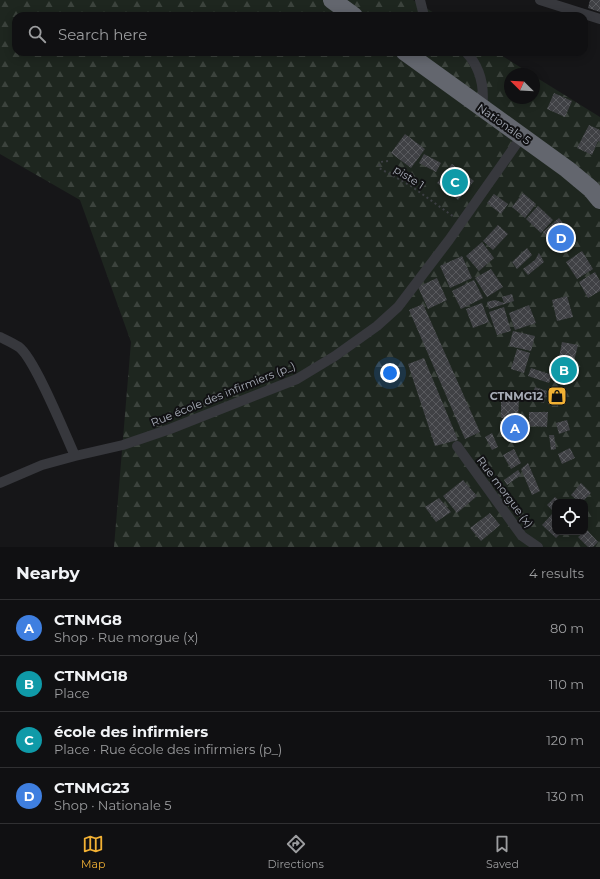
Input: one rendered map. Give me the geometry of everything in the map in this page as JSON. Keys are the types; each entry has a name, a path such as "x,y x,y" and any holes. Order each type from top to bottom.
{"highway":[{"path":"332,0 348,12"},
{"name":"Nationale 5","path":"410,56 567,169 591,189 600,200"}],"street":[{"path":"420,0 423,12"},
{"path":"540,0 578,12"},
{"path":"588,15 600,19"},
{"path":"470,56 473,59 481,77 484,92 482,109"},
{"name":"Rue école des infirmiers (p_)","path":"0,483 42,465 123,445 170,430 297,379 335,356 381,324 398,307 461,223 522,136"},
{"path":"0,337 19,347 26,354 50,400 75,456"},
{"name":"Rue morgue (x)","path":"456,446 522,536 538,547"}],"path":[{"name":"piste 1","path":"388,161 380,162 379,168 411,186 461,223"}],"green space":[{"path":"0,0 413,0 432,12 12,12 12,56 502,56 521,68 504,68 504,104 540,104 540,80 600,117 600,547 114,547 131,342 80,200 0,154"}],"building":[{"path":"590,0 600,0 600,12 588,8"},
{"path":"554,93 572,101 565,117 547,109"},
{"path":"589,125 600,130 600,142 598,141 592,155 577,148"},
{"path":"405,134 425,149 411,168 391,153"},
{"path":"424,154 441,163 436,172 419,163"},
{"path":"452,164 474,181 458,200 437,183"},
{"path":"523,193 536,204 525,218 512,207"},
{"path":"494,194 508,204 501,214 487,203"},
{"path":"538,206 553,220 541,233 526,219"},
{"path":"559,218 572,234 557,247 543,232"},
{"path":"498,225 508,234 493,250 483,241"},
{"path":"482,242 494,258 479,271 466,256"},
{"path":"527,248 532,255 517,269 512,262"},
{"path":"582,251 593,269 577,279 566,262"},
{"path":"539,253 544,262 528,275 523,269 535,260"},
{"path":"462,256 472,278 450,288 440,266"},
{"path":"491,269 503,287 487,297 475,278"},
{"path":"595,272 600,281 600,291 588,298 579,282"},
{"path":"437,278 447,300 428,309 418,287"},
{"path":"474,280 483,298 461,309 452,291"},
{"path":"512,294 514,301 489,309 487,302 495,300 504,303 502,297"},
{"path":"567,296 573,317 557,321 552,300"},
{"path":"482,303 489,322 473,328 466,309"},
{"path":"423,304 480,432 465,439 409,310"},
{"path":"529,305 536,323 515,330 509,313"},
{"path":"504,307 511,331 497,335 489,312"},
{"path":"513,331 535,336 531,351 509,346"},
{"path":"562,342 578,345 574,361 559,358"},
{"path":"517,349 530,353 524,373 511,369"},
{"path":"424,358 458,440 435,446 408,364"},
{"path":"558,360 574,365 570,380 554,376"},
{"path":"531,368 552,375 549,383 528,376"},
{"path":"535,387 547,391 544,403 531,399"},
{"path":"551,387 562,389 558,406 548,404"},
{"path":"501,399 519,400 518,418 501,418"},
{"path":"529,412 548,412 547,427 529,426"},
{"path":"567,420 570,430 559,434 556,423"},
{"path":"500,421 506,421 506,432 500,432"},
{"path":"510,425 525,425 524,431 510,430"},
{"path":"492,433 498,447 492,450 485,437"},
{"path":"549,435 554,435 556,449 551,450"},
{"path":"570,448 575,458 562,464 558,454"},
{"path":"514,449 521,463 511,469 503,455"},
{"path":"528,463 540,491 532,495 521,469"},
{"path":"518,470 521,475 507,485 504,480"},
{"path":"463,480 477,496 457,513 443,496"},
{"path":"581,483 591,493 585,499 576,499 571,495"},
{"path":"439,498 451,512 436,522 425,507"},
{"path":"552,500 552,510 547,505"},
{"path":"490,513 500,525 481,541 470,528"},
{"path":"552,514 552,534 542,525"},
{"path":"588,531 598,542 593,547 588,547 578,537 581,535 588,535"}],"place":[{"name":"école des infirmiers","path":"455,182"},
{"name":"CTNMG23","path":"561,238"},
{"name":"CTNMG18","path":"564,370"},
{"name":"CTNMG12","path":"557,396"},
{"name":"CTNMG8","path":"515,428"}]}
